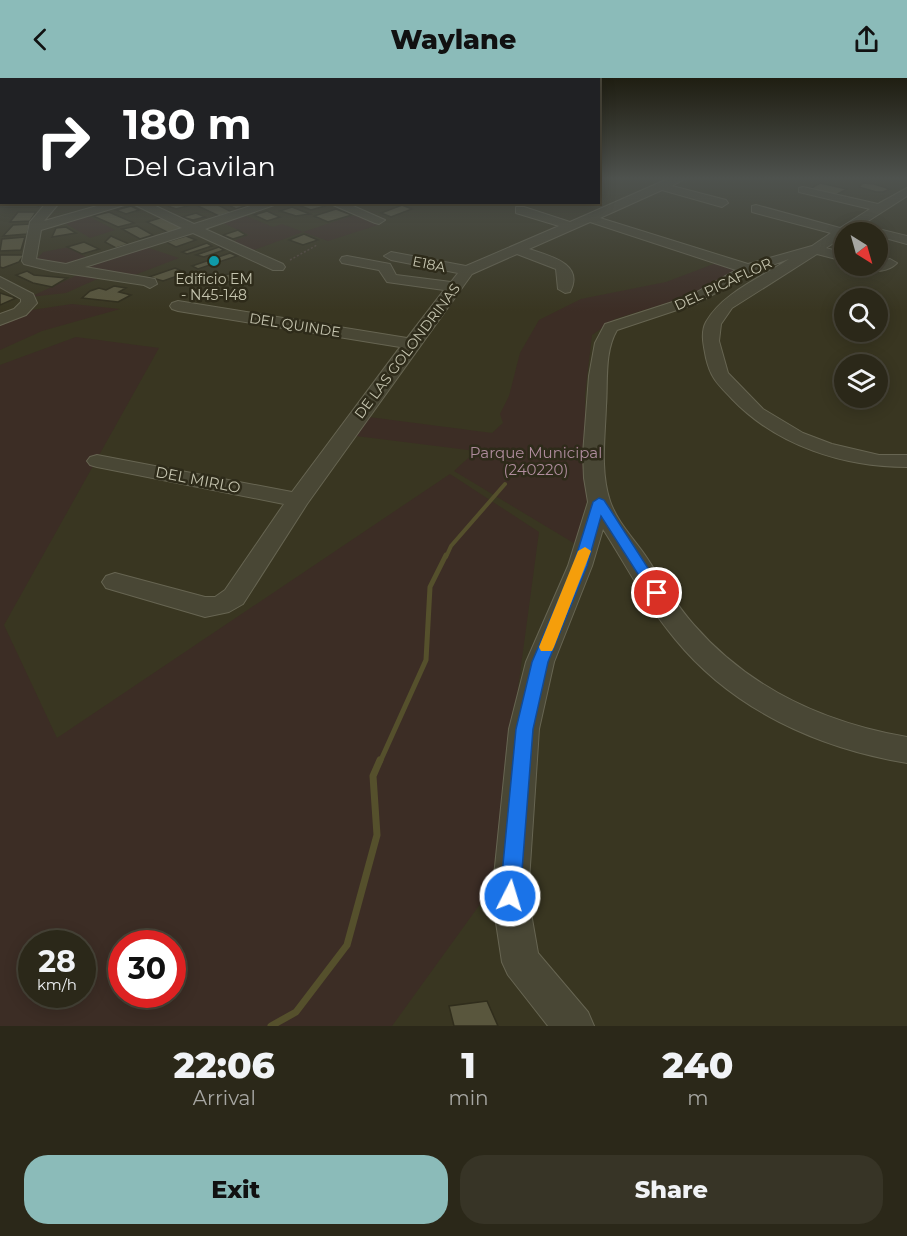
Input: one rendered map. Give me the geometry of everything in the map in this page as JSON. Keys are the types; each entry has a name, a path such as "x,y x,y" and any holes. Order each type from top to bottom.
{"street":[{"path":"29,261 39,222"},
{"path":"36,227 53,222"},
{"path":"181,222 278,267"},
{"path":"67,268 212,222"},
{"path":"558,222 570,226"},
{"name":"DE LAS GOLONDRINAS","path":"115,582 205,607 216,608 234,597 298,500 467,271 579,222"},
{"path":"602,222 748,269"},
{"path":"794,222 834,229"},
{"path":"808,222 834,229"},
{"path":"834,237 727,305 713,324 711,341 719,375 756,413 796,437 826,449 879,460 907,461"},
{"path":"888,237 907,240"},
{"path":"516,249 561,266 566,272 565,289"},
{"path":"814,249 834,254"},
{"name":"DEL PICAFLOR","path":"599,502 593,455 605,333 619,323 667,310 703,296 748,269 814,249"},
{"name":"E18A","path":"391,256 467,271"},
{"path":"0,320 20,312 29,303 28,297 0,279 29,261 52,267 150,282 150,284"},
{"path":"347,261 385,267 388,276 392,279 453,287"},
{"name":"DEL QUINDE","path":"178,306 411,344"},
{"name":"DEL PICAFLOR","path":"667,310 713,324"},
{"name":"DEL MIRLO","path":"97,461 298,500"},
{"path":"599,502 686,634 715,664 762,699 826,732 877,746 907,750"},
{"path":"574,1026 521,962 510,896 527,718 540,662 580,566 599,502"}],"path":[{"path":"278,267 318,245"}],"green space":[{"path":"100,222 115,230 90,238 65,223"},
{"path":"222,222 261,222 273,227 282,224 303,232 251,251 231,242 249,235"},
{"path":"332,222 381,224 328,241 303,232"},
{"path":"69,247 91,260 79,265 34,262 43,252"},
{"path":"146,247 179,258 132,276 86,268"},
{"name":"Parque Municipal (240220)","path":"719,262 741,269 689,296 615,319 592,335 585,395 587,500 577,545 454,471 476,451 356,436 369,417 492,433 503,423 500,414 509,396 520,353 539,320 581,299 666,282"},
{"path":"86,271 106,275 66,293 30,297"},
{"path":"72,304 120,309 42,331 0,350 0,322 25,311"},
{"path":"76,337 159,348 4,625 57,738 450,474 539,532 491,889 392,1026 0,1026 0,365"}],"building":[{"path":"107,222 134,223 118,227"},
{"path":"147,222 173,222 185,228 169,233"},
{"path":"30,224 27,234 3,236 13,225"},
{"path":"137,226 153,235 140,239 122,229"},
{"path":"66,227 76,233 52,237 56,228"},
{"path":"238,230 246,235 233,239 223,235"},
{"path":"304,234 318,240 303,245 289,240"},
{"path":"111,236 129,244 116,248 105,242"},
{"path":"186,236 196,240 176,247 166,242"},
{"path":"25,237 21,250 0,251 2,239"},
{"path":"84,242 99,249 82,254 67,247"},
{"path":"207,243 212,246 187,254 182,252"},
{"path":"219,247 224,250 204,257 196,255"},
{"name":"Edificio EM - N45-148","path":"230,253 237,256 198,269 192,266"},
{"path":"0,255 24,255 19,262 3,268 0,267"},
{"path":"175,268 186,273 163,281 149,277"},
{"path":"27,271 34,275 67,278 52,287 33,283 16,275"},
{"path":"239,272 243,279 218,284 213,277"},
{"path":"114,286 126,288 119,292 131,295 118,302 82,298 90,291 99,288 106,290"},
{"path":"0,293 16,298 0,305"},
{"path":"487,1001 498,1026 454,1026 449,1006"}],"waterway":[{"path":"446,557 451,546 505,484"},
{"path":"380,762 426,660 430,587 446,555"},
{"path":"271,1026 296,1012 347,945 377,835 373,776 380,760"}],"slow traffic":[{"path":"546,647 585,551"}],"place":[{"name":"Edificio EM - N45-148","path":"214,261"}],"route":[{"path":"510,896 524,729 540,662 580,566 599,502 657,593"}]}
